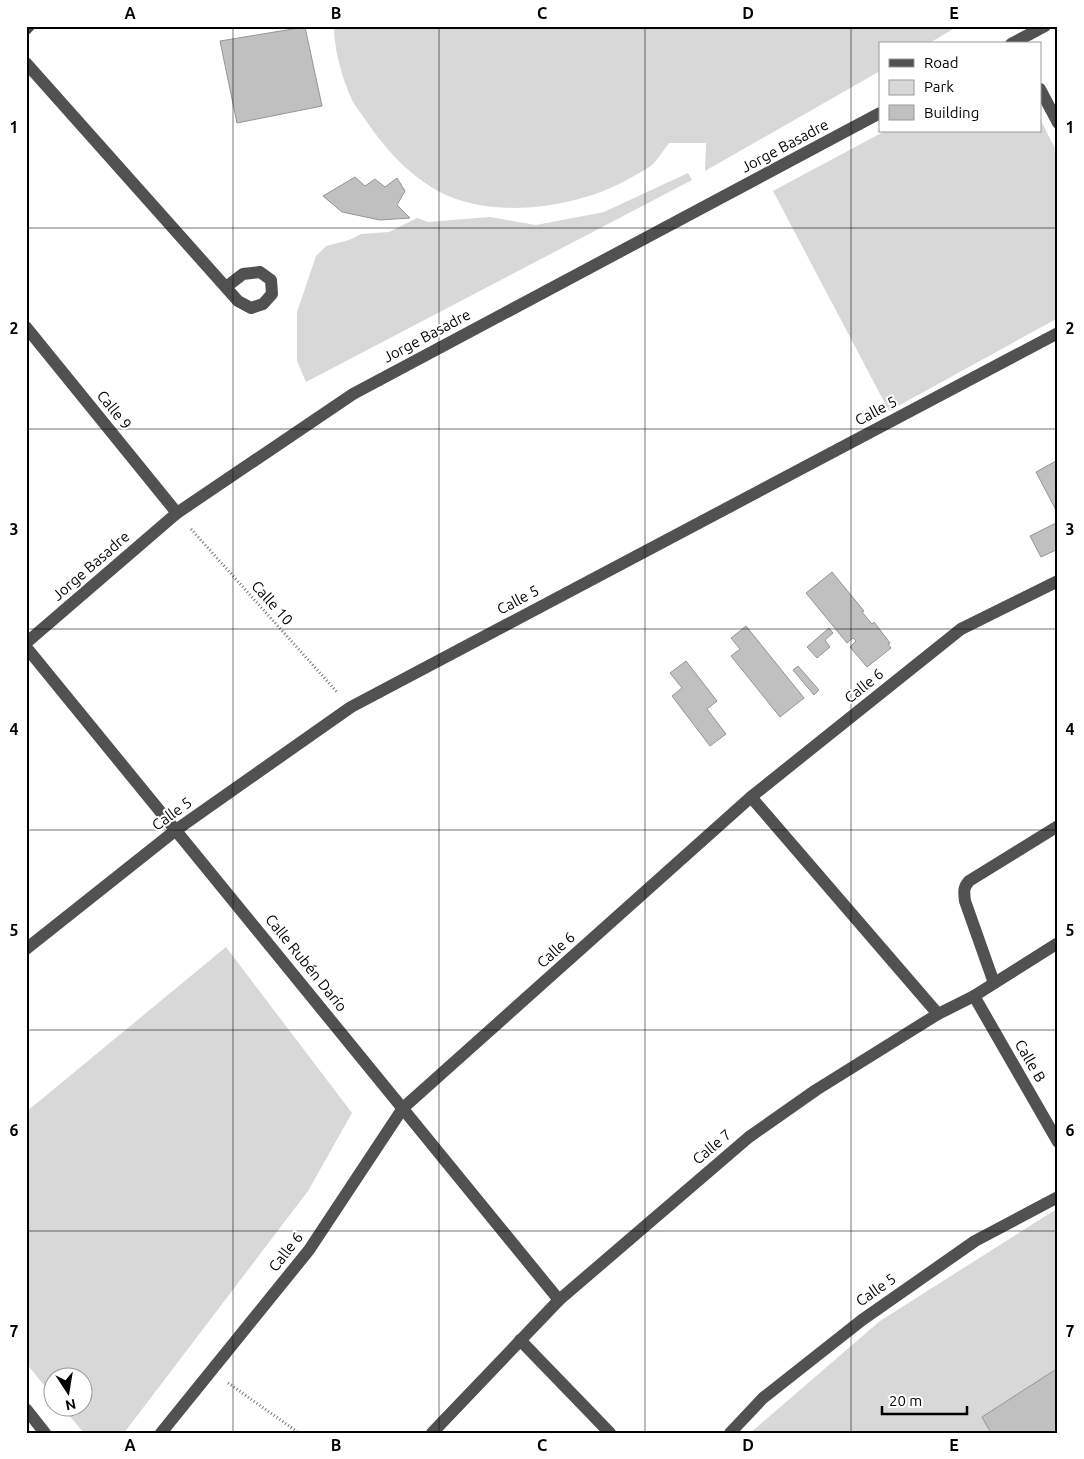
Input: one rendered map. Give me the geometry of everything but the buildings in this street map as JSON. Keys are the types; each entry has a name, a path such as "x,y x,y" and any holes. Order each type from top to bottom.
{"street":[{"path":"26,29 29,26"},
{"path":"1017,42 1045,26"},
{"path":"26,63 226,287"},
{"path":"1042,93 1058,124"},
{"name":"Jorge Basadre","path":"26,643 177,513 353,394 879,115"},
{"name":"Calle 9","path":"26,327 177,513"},
{"name":"Calle 5","path":"26,949 176,830 350,707 1058,332"},
{"name":"Calle 6","path":"161,1433 309,1250 403,1108 752,796 961,628 1058,581"},
{"name":"Calle Rubén Darío","path":"26,647 560,1300"},
{"path":"752,796 938,1014"},
{"path":"994,983 965,901 965,886 1058,826"},
{"name":"Calle 7","path":"432,1433 560,1300 749,1137 816,1090 938,1014 974,996 1058,943"},
{"name":"Calle B","path":"974,996 1058,1142"},
{"name":"Calle 5","path":"730,1433 762,1398 862,1320 975,1241 1058,1197"},
{"path":"520,1340 610,1433"},
{"path":"26,1409 45,1433"}],"path":[{"name":"Calle 10","path":"177,513 350,707"},
{"path":"211,1371 299,1433"}],"green space":[{"path":"334,26 958,26 931,42 879,42 879,72 705,171 706,143 669,143 653,164 606,190 584,198 559,203 509,208 484,206 461,201 429,186 399,162 374,132 352,100 339,64"},
{"path":"1042,123 1058,154 1058,318 889,411 773,191 883,132 1042,132"},
{"path":"688,173 692,180 306,382 297,361 297,312 316,256 326,246 349,240 361,234 389,232 417,218 428,222 490,217 536,225 604,212"},
{"path":"226,947 352,1113 308,1191 124,1433 84,1433 70,1416 92,1416 92,1366 42,1366 42,1383 26,1363 26,1112"},
{"path":"1058,1208 1058,1433 750,1433 880,1321"}]}
